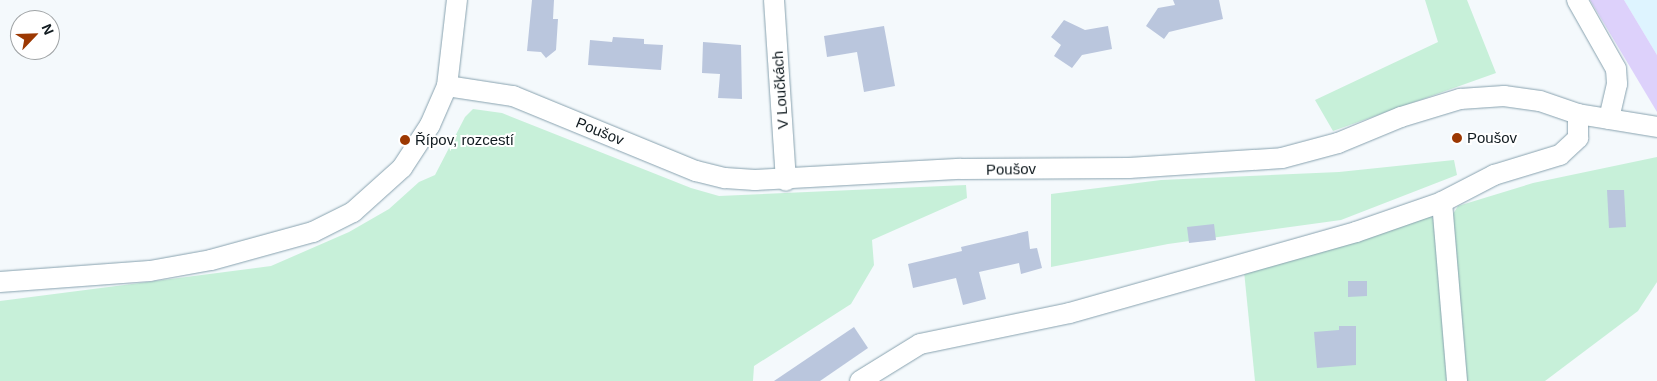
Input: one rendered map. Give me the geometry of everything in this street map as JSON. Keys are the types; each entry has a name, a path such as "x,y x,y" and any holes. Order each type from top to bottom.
{"street":[{"path":"0,282 150,272 259,249 313,232 353,212 402,168 430,125 447,86 457,0"},
{"name":"V Loučkách","path":"774,0 786,181"},
{"path":"1577,0 1616,69 1617,84 1609,119"},
{"name":"Poušov","path":"447,86 513,96 696,171 725,178 786,181 961,169 1129,168 1282,158 1338,143 1401,117 1460,99 1504,96 1540,101 1578,114 1657,127"},
{"path":"860,381 920,344 1070,313 1356,232 1442,202 1494,175 1560,155 1578,138 1578,114"},
{"path":"1442,202 1457,381"}],"shaded area":[{"path":"1590,0 1624,0 1657,55 1657,112"},
{"path":"1624,0 1657,0 1657,55"}],"green space":[{"path":"1425,0 1467,0 1496,73 1333,131 1315,100 1438,42"},
{"path":"473,109 502,113 691,188 719,196 966,185 967,198 872,240 874,265 851,304 754,366 753,381 0,381 0,301 271,266 349,232 389,209 419,182 435,175 465,117"},
{"path":"1657,157 1657,282 1638,311 1545,381 1465,381 1453,214 1458,206 1533,183"},
{"path":"1454,160 1457,175 1341,220 1168,244 1051,267 1051,194 1161,180 1339,172"},
{"path":"1429,215 1436,220 1447,381 1255,381 1244,271"}],"building":[{"path":"532,0 554,0 553,19 558,19 556,50 546,58 541,52 527,51"},
{"path":"1173,0 1219,0 1223,19 1169,32 1164,39 1146,26 1158,8 1175,5"},
{"path":"1064,20 1085,30 1108,26 1112,49 1082,55 1072,68 1054,56 1061,45 1051,37"},
{"path":"884,26 895,86 864,92 857,52 827,57 824,36"},
{"path":"613,37 644,39 644,44 663,45 661,70 588,65 590,40 612,42"},
{"path":"703,42 741,45 742,99 718,98 720,74 702,73"},
{"path":"1607,190 1624,190 1626,227 1609,228"},
{"path":"1214,224 1216,240 1189,243 1187,227"},
{"path":"1028,231 1030,249 1037,248 1042,268 1021,274 1019,263 979,272 986,299 963,305 956,278 913,288 908,264 962,251 961,247"},
{"path":"1348,281 1367,281 1367,296 1348,297"},
{"path":"1339,326 1356,326 1356,365 1317,368 1314,332 1339,330"},
{"path":"854,327 868,348 820,381 774,381"}],"place":[{"name":"Poušov","path":"1457,138"},
{"name":"Řípov, rozcestí","path":"405,140"}]}
